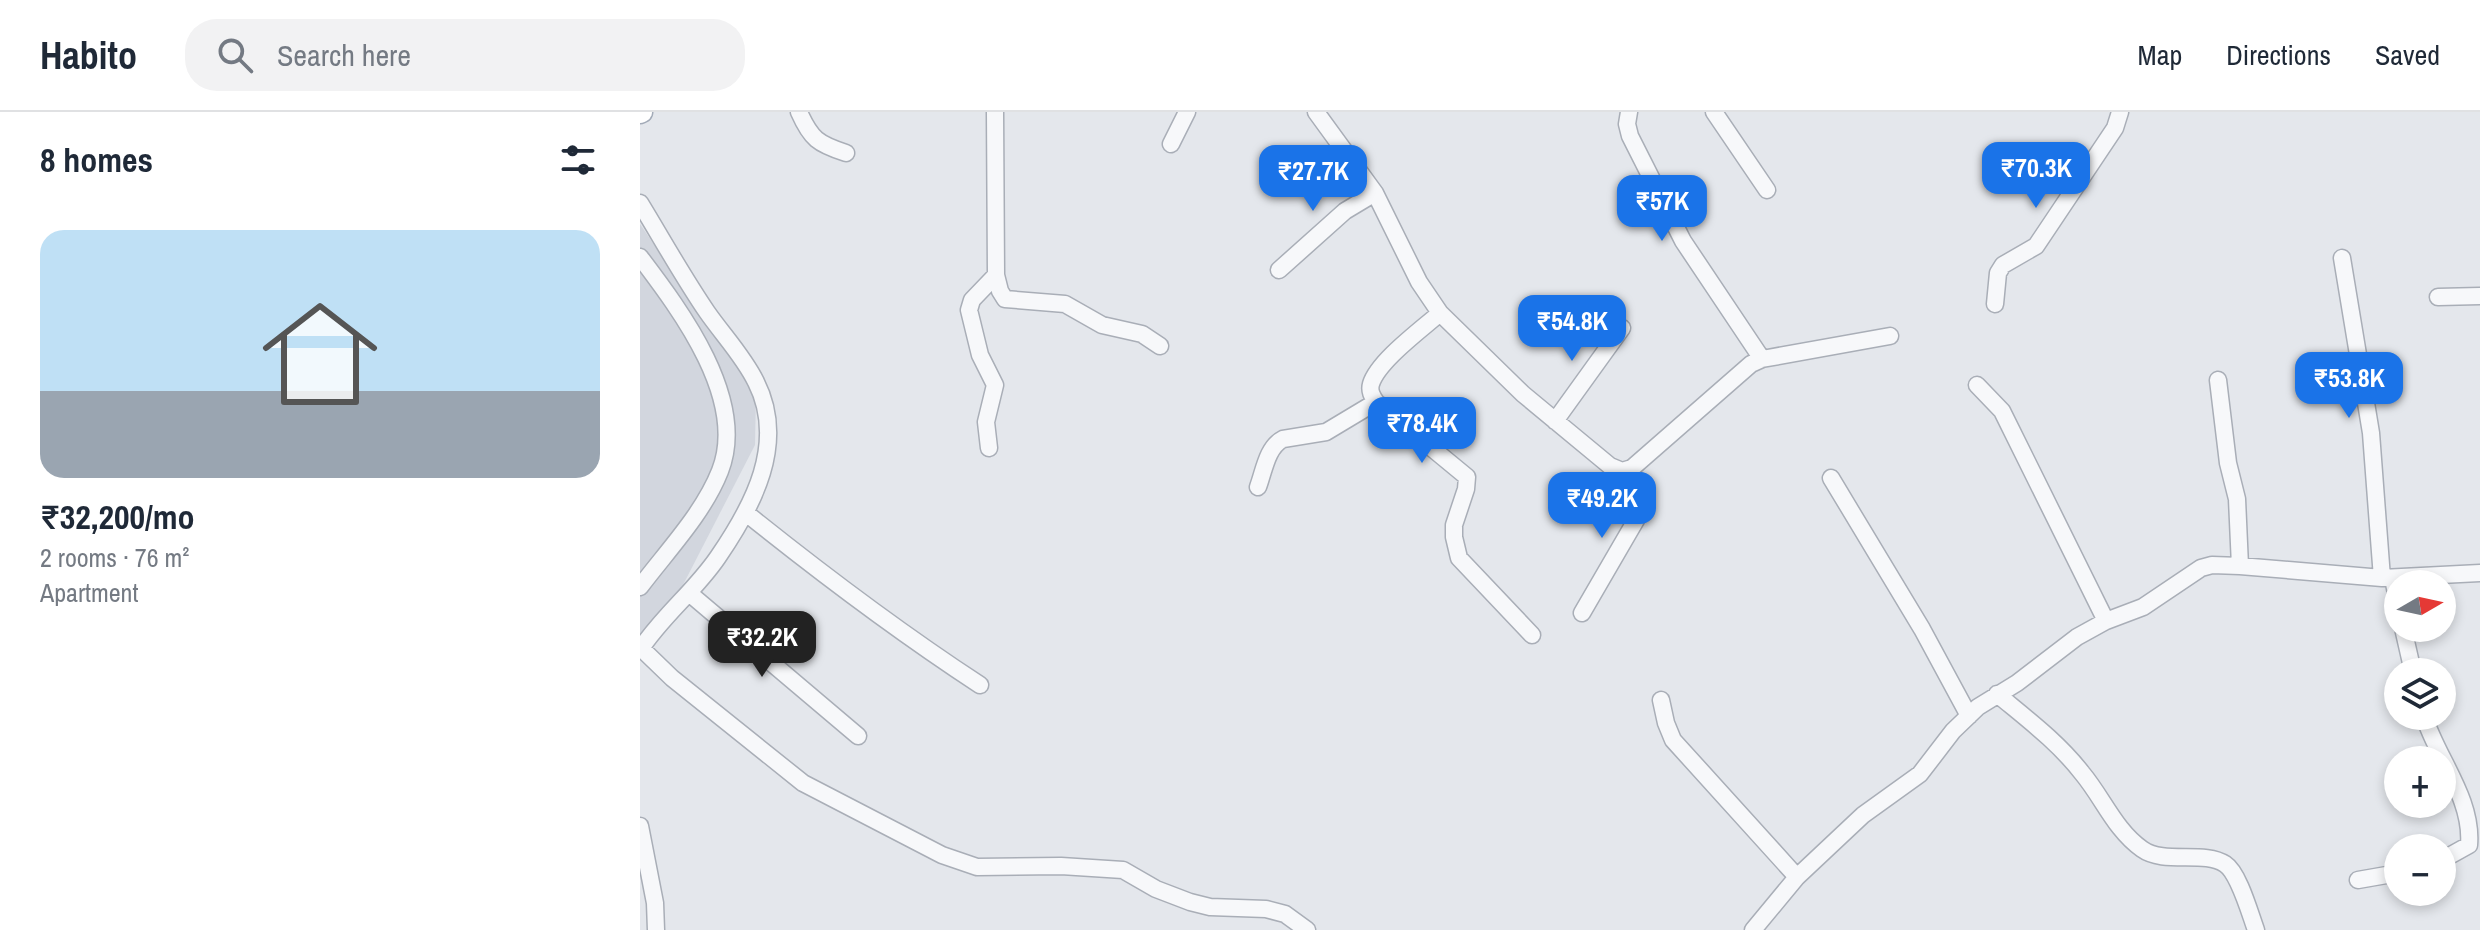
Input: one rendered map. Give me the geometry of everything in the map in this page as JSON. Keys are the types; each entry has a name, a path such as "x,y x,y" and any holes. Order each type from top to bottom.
{"street":[{"path":"799,112 815,139 823,146 846,153"},
{"path":"995,112 996,275 1005,299 1065,304 1102,325 1142,334 1160,346"},
{"path":"1171,144 1187,112"},
{"path":"1316,112 1375,193 1419,282 1440,313 1523,394 1610,466 1622,471 1632,468 1751,364 1762,359 1890,336"},
{"path":"1629,112 1627,124 1630,136 1683,241 1762,359"},
{"path":"1714,112 1767,190"},
{"path":"1995,304 1998,273 2003,265 2036,246 2115,128 2120,112"},
{"path":"1279,270 1345,211 1375,193"},
{"path":"640,203 705,309 755,379 765,402 770,438 746,513 708,571 651,633 641,649 672,678 803,783 942,855 977,867 1061,866 1123,870 1156,889 1190,902 1210,907 1266,909 1285,914 1307,930"},
{"path":"640,257 716,376 726,423 721,468 712,488 683,532 640,587"},
{"path":"2342,258 2360,351 2386,570"},
{"path":"989,448 986,422 995,385 980,355 969,310 972,300 996,275"},
{"path":"2438,297 2480,296"},
{"path":"1440,313 1385,363 1370,385 1371,396 1467,477 1454,525 1459,558 1532,635"},
{"path":"1555,421 1622,328"},
{"path":"2218,380 2228,463 2237,499 2240,566"},
{"path":"1977,385 2002,411 2106,621"},
{"path":"1258,487 1277,442 1326,432 1376,402"},
{"path":"1582,613 1636,520 1638,506 1632,468"},
{"path":"1831,478 1922,629 1969,716"},
{"path":"746,513 937,657 980,685"},
{"path":"1753,930 1797,877 1873,806 1920,774 1941,744 1969,716 2077,637 2106,621 2143,607 2201,568 2212,565 2384,578"},
{"path":"2456,574 2480,573"},
{"path":"689,593 858,736"},
{"path":"1997,694 2061,747 2084,774 2121,830 2144,852 2210,859 2226,864 2236,880 2256,930"},
{"path":"1661,700 1673,740 1797,877"},
{"path":"2428,730 2460,795 2470,833 2469,845 2456,852"},
{"path":"640,826 655,903 656,930"},
{"path":"2358,880 2384,875"}],"shaded area":[{"path":"640,224 756,395 755,445 684,583 640,646"}]}
